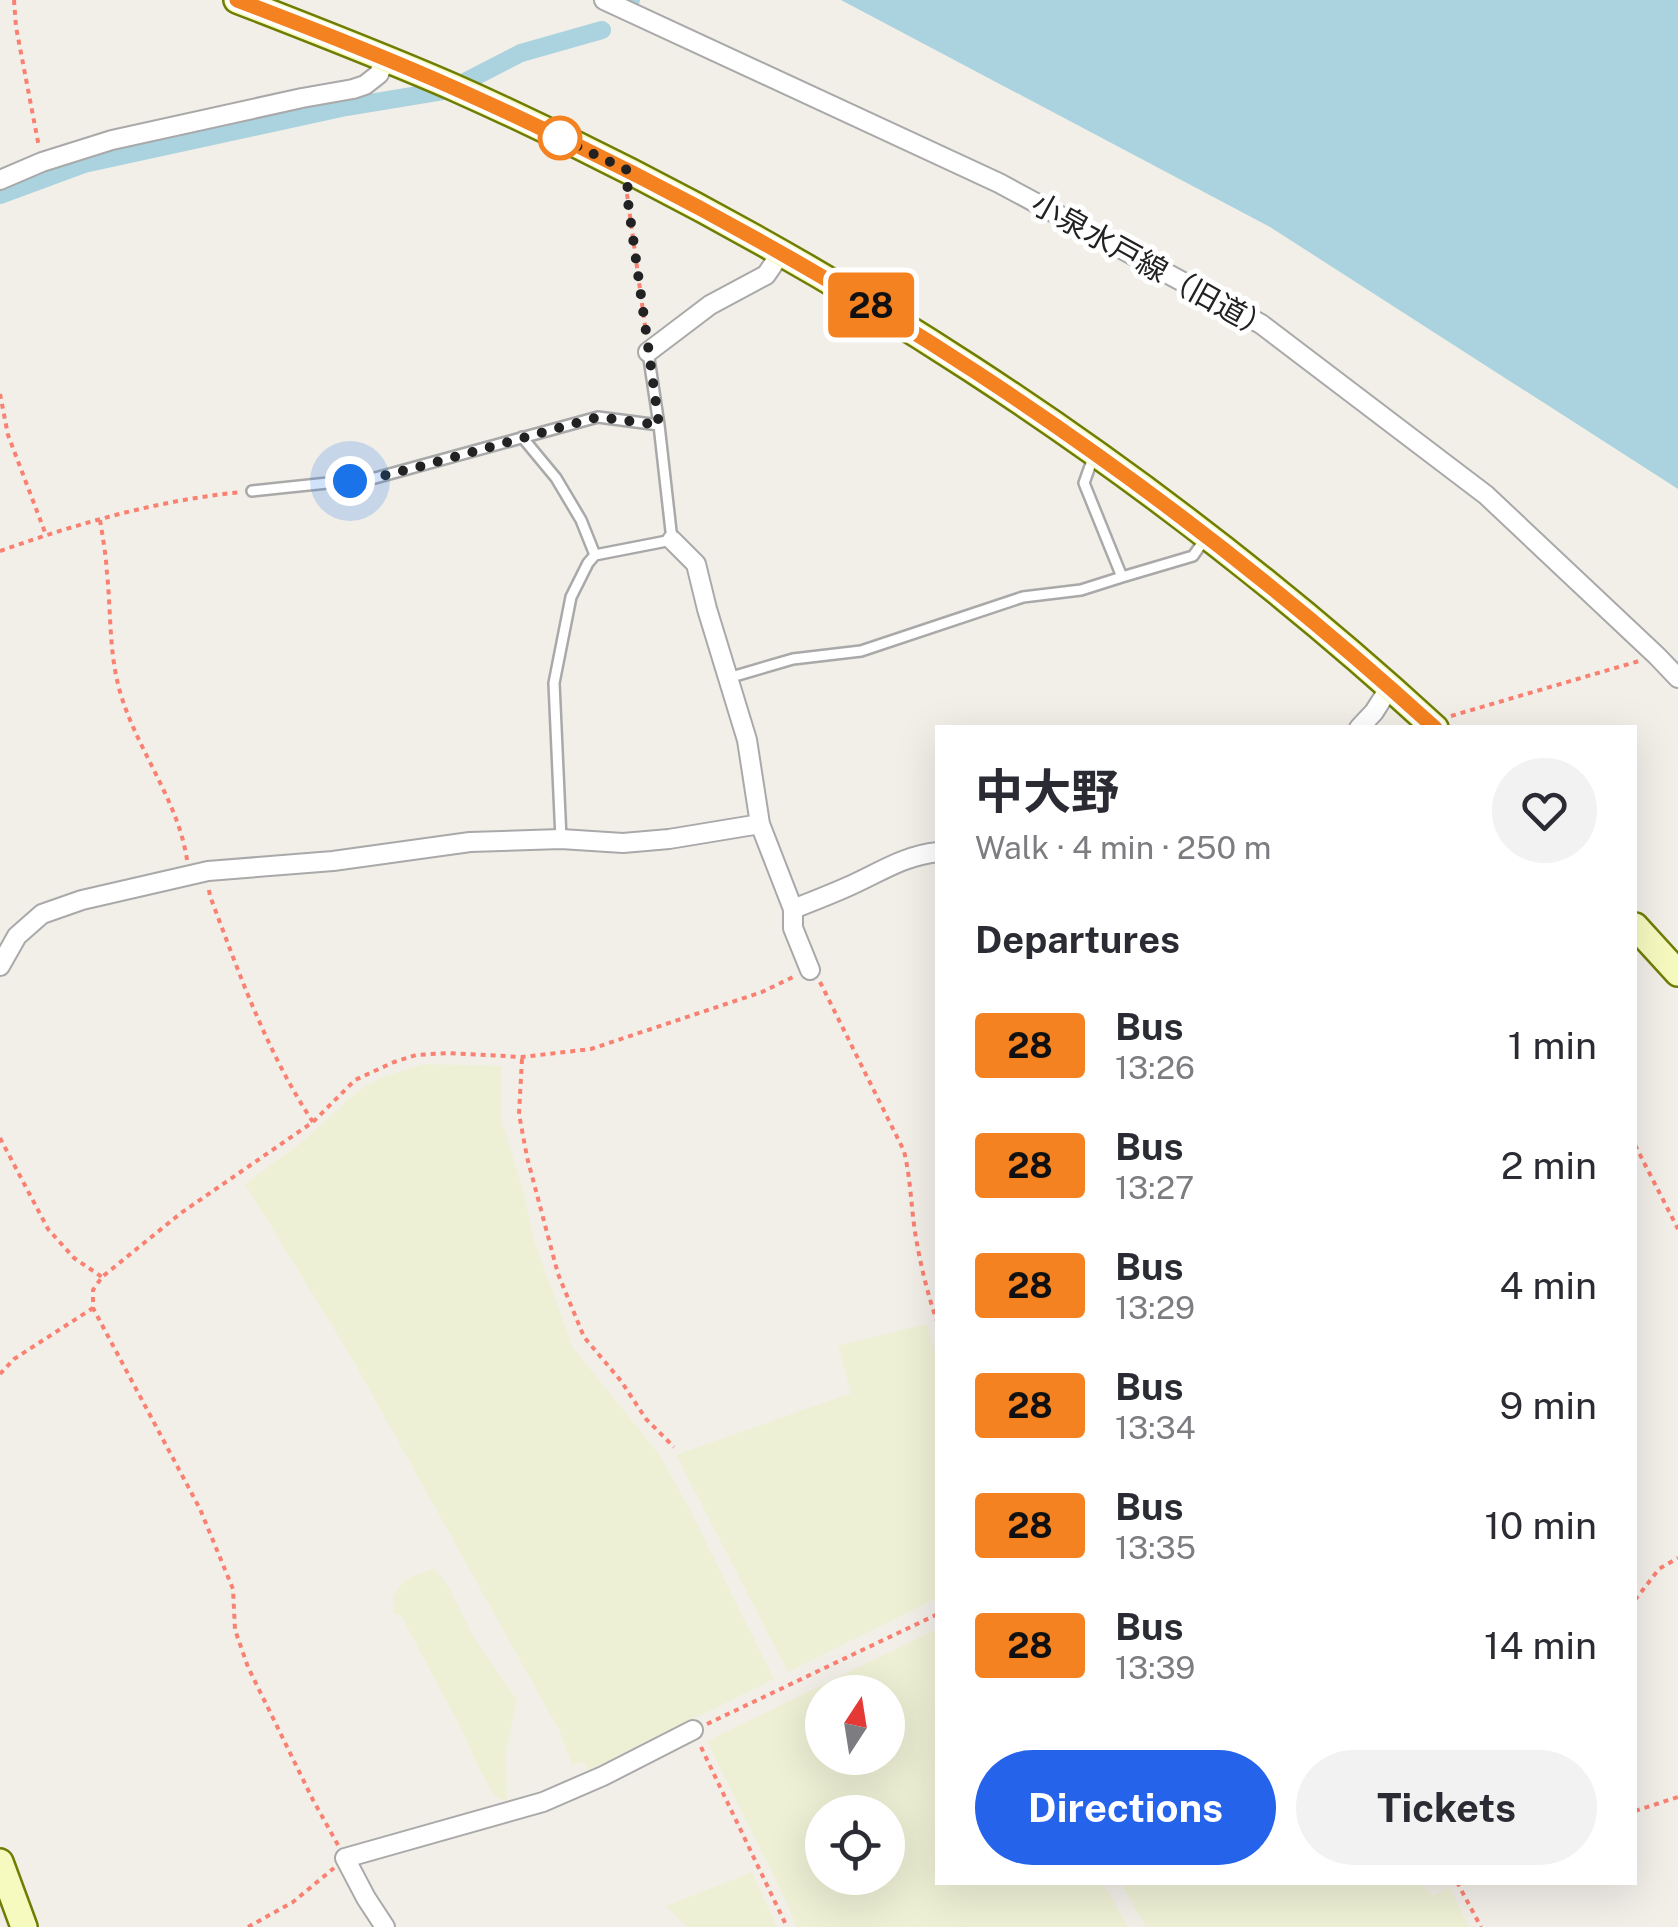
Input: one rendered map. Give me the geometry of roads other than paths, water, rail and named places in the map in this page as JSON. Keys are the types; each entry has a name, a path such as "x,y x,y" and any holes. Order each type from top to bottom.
{"main road":[{"path":"236,0 386,58 627,170 781,253 913,331 1095,453 1207,536 1330,635 1432,725"},
{"path":"1637,928 1678,973"},
{"path":"0,1862 24,1927"}],"street":[{"name":"小泉水戸線（旧道）","path":"604,0 999,183 1261,324 1486,495 1678,678"},
{"path":"0,180 112,140 353,89 378,74 386,58"},
{"path":"648,352 710,304 766,275 781,253"},
{"path":"672,540 696,564 747,740 760,824 793,909 793,928 810,970"},
{"path":"1362,725 1390,687"},
{"path":"0,966 18,936 42,914 82,900 198,873 333,861 470,842 561,838 654,841 760,824"},
{"path":"793,909 916,854 935,852"},
{"path":"385,1927 345,1858 543,1802 693,1730"}],"lane":[{"path":"561,838 554,683 571,597 595,555 672,540 648,352"},
{"path":"252,490 374,478 598,417 659,425"},
{"path":"522,437 556,478 581,520 595,555"},
{"path":"1095,453 1084,483 1122,577"},
{"path":"728,678 793,659 861,651 1022,597 1082,590 1192,556 1207,536"}],"water":[{"path":"841,0 1678,0 1678,489 1270,227"}],"waterway":[{"path":"0,195 84,164 346,107 449,90 521,53 602,30"}]}
